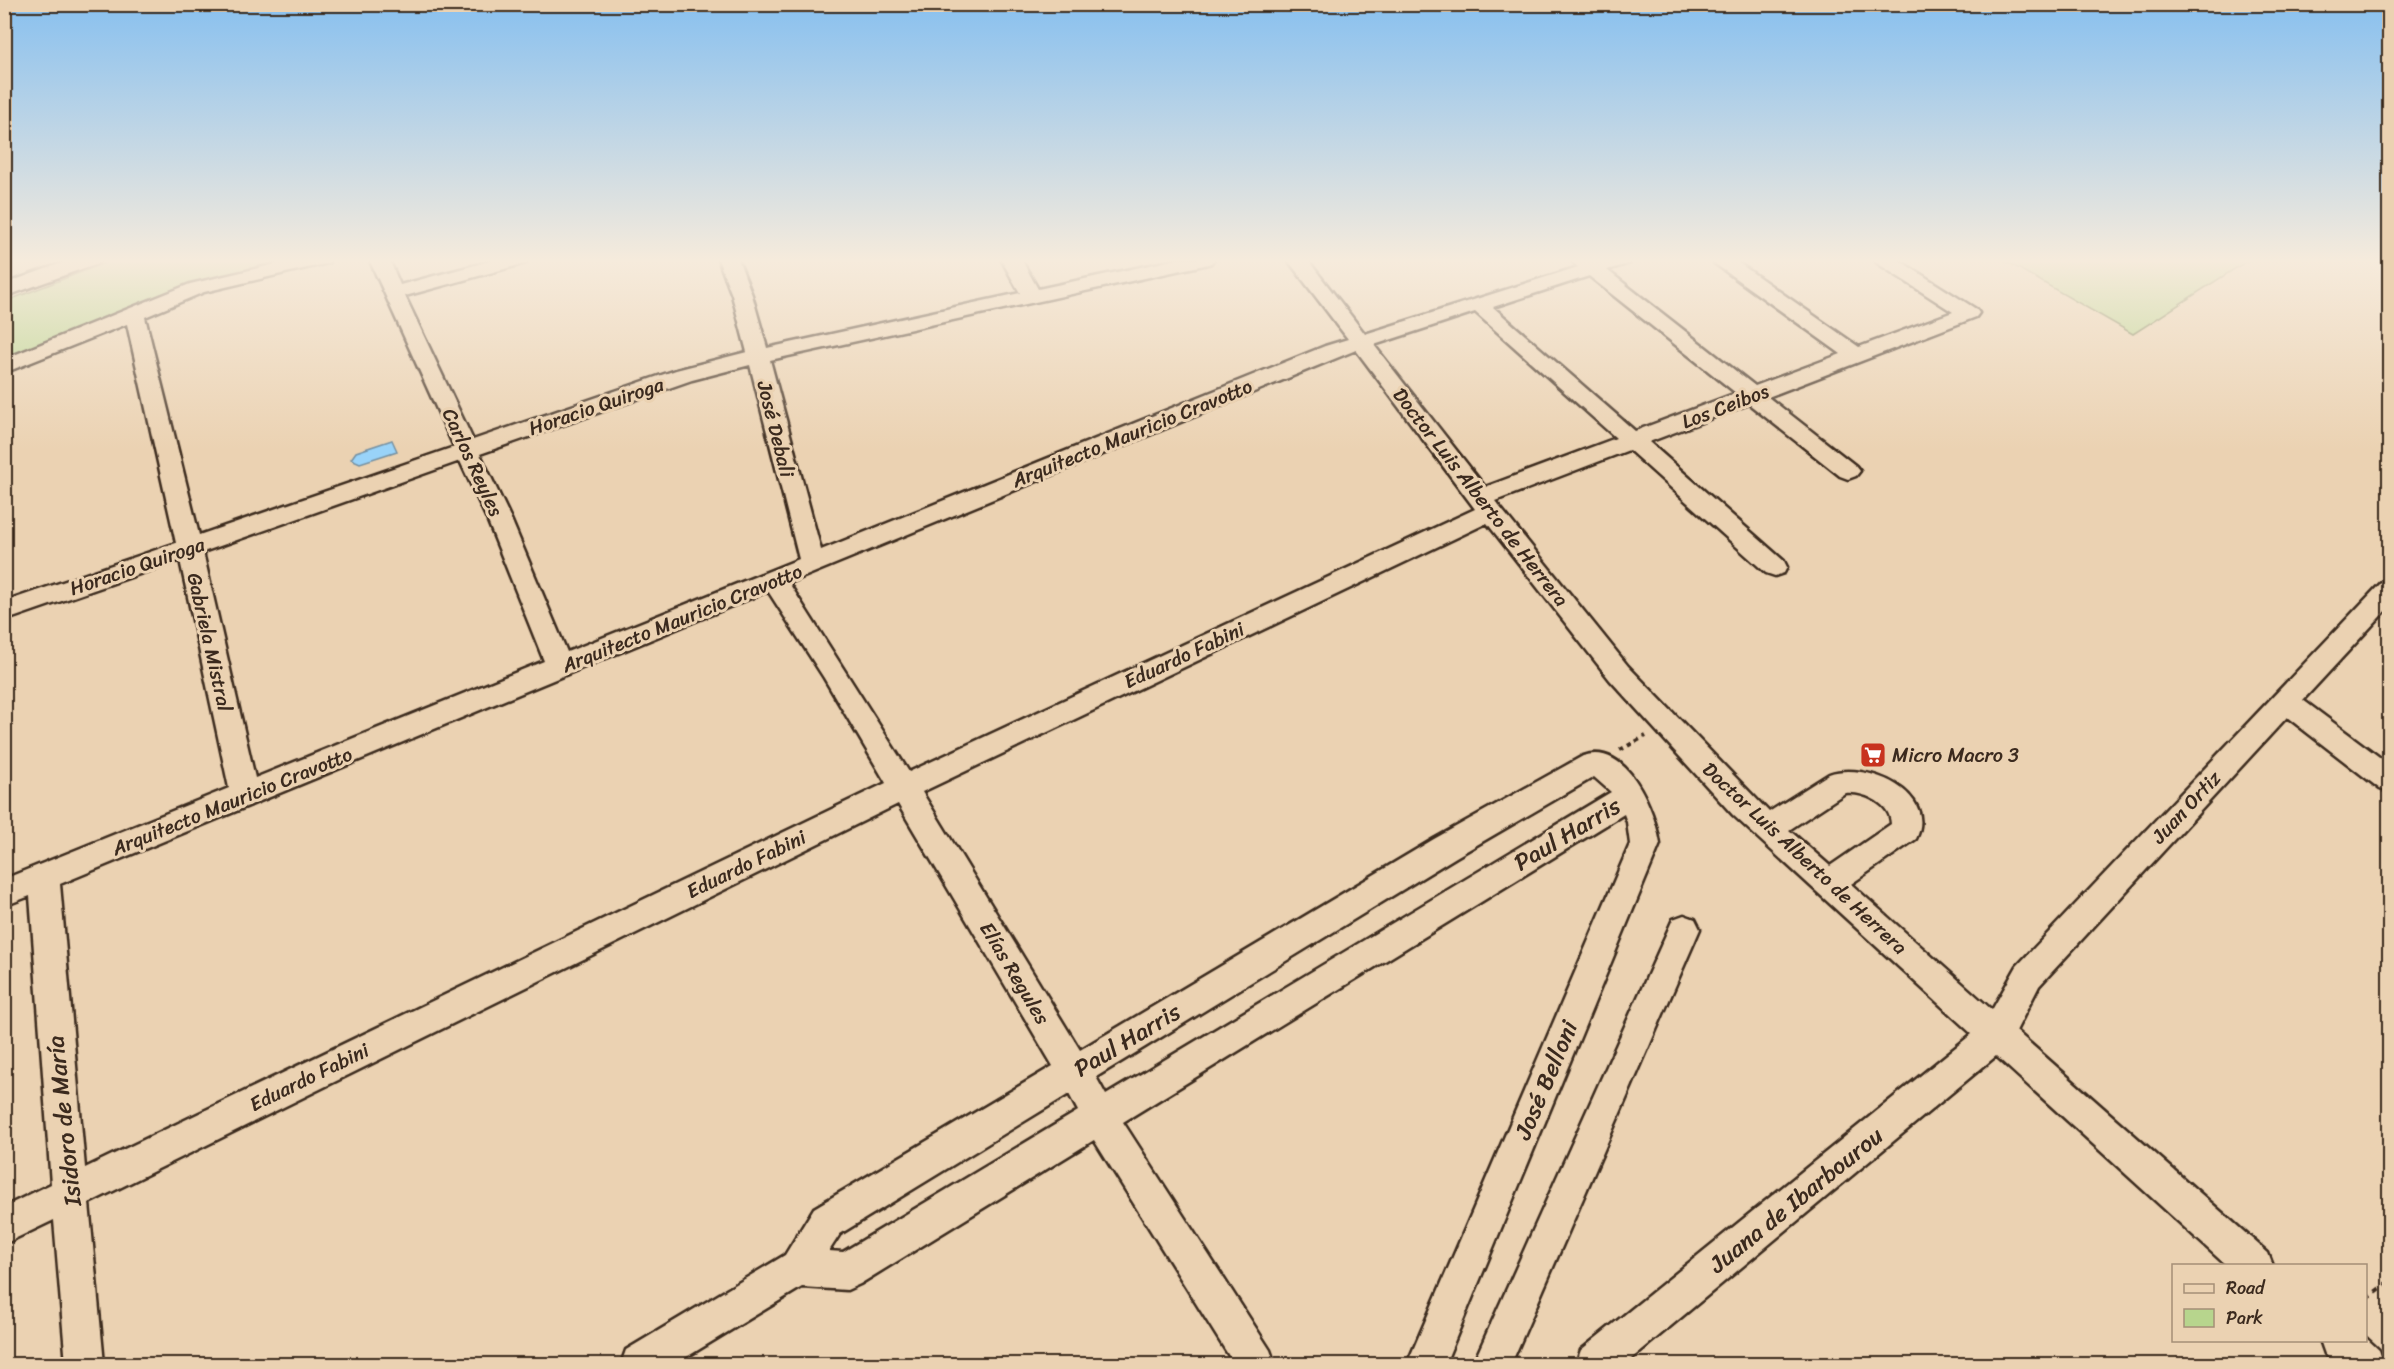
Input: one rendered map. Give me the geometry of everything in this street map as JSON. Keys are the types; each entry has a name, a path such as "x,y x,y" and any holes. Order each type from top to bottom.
{"street":[{"path":"4,366 110,323"},
{"name":"Gabriela Mistral","path":"137,323 151,377 245,795"},
{"name":"Carlos Reyles","path":"407,323 468,450 560,668"},
{"name":"José Debali","path":"750,323 784,463 813,565"},
{"name":"Horacio Quiroga","path":"4,612 684,375 907,323"},
{"name":"Doctor Luis Alberto de Herrera","path":"1346,323 1485,505 1619,673 1743,806 2253,1264"},
{"name":"Arquitecto Mauricio Cravotto","path":"4,893 813,565 1332,351 1418,323"},
{"path":"1500,323 1775,567"},
{"path":"1660,323 1848,471"},
{"path":"1811,323 1857,356"},
{"name":"Los Ceibos","path":"1485,505 1634,440 1943,323"},
{"name":"Eduardo Fabini","path":"4,1226 1485,505"},
{"name":"Elías Regules","path":"774,580 833,671 1075,1072 1100,1118 1256,1365"},
{"name":"Juan Ortiz","path":"1996,1035 2028,976 2390,589"},
{"path":"2286,702 2390,781"},
{"name":"Paul Harris","path":"640,1365 798,1268 827,1221 1445,848 1593,764 1608,770 1624,785 1630,795 847,1271 798,1268"},
{"path":"1768,828 1839,783 1848,780 1860,780 1873,786 1902,807 1908,819 1906,830 1829,883"},
{"name":"José Belloni","path":"1426,1365 1645,844 1642,822 1630,795"},
{"name":"Isidoro de María","path":"44,877 49,969 72,1193 85,1365"},
{"path":"1492,1365 1684,929"},
{"name":"Juana de Ibarbourou","path":"1595,1365 1996,1035"},
{"path":"2340,1342 2366,1365"}],"path":[{"path":"1593,764 1667,725"},
{"path":"2367,1298 2390,1281"}],"green space":[{"path":"4,323 97,323 5,360"},
{"path":"2114,323 2150,323 2133,334"}],"water":[{"path":"392,440 397,451 360,463 351,459 356,452"}],"place":[{"name":"Micro Macro 3","path":"1873,755"}]}
